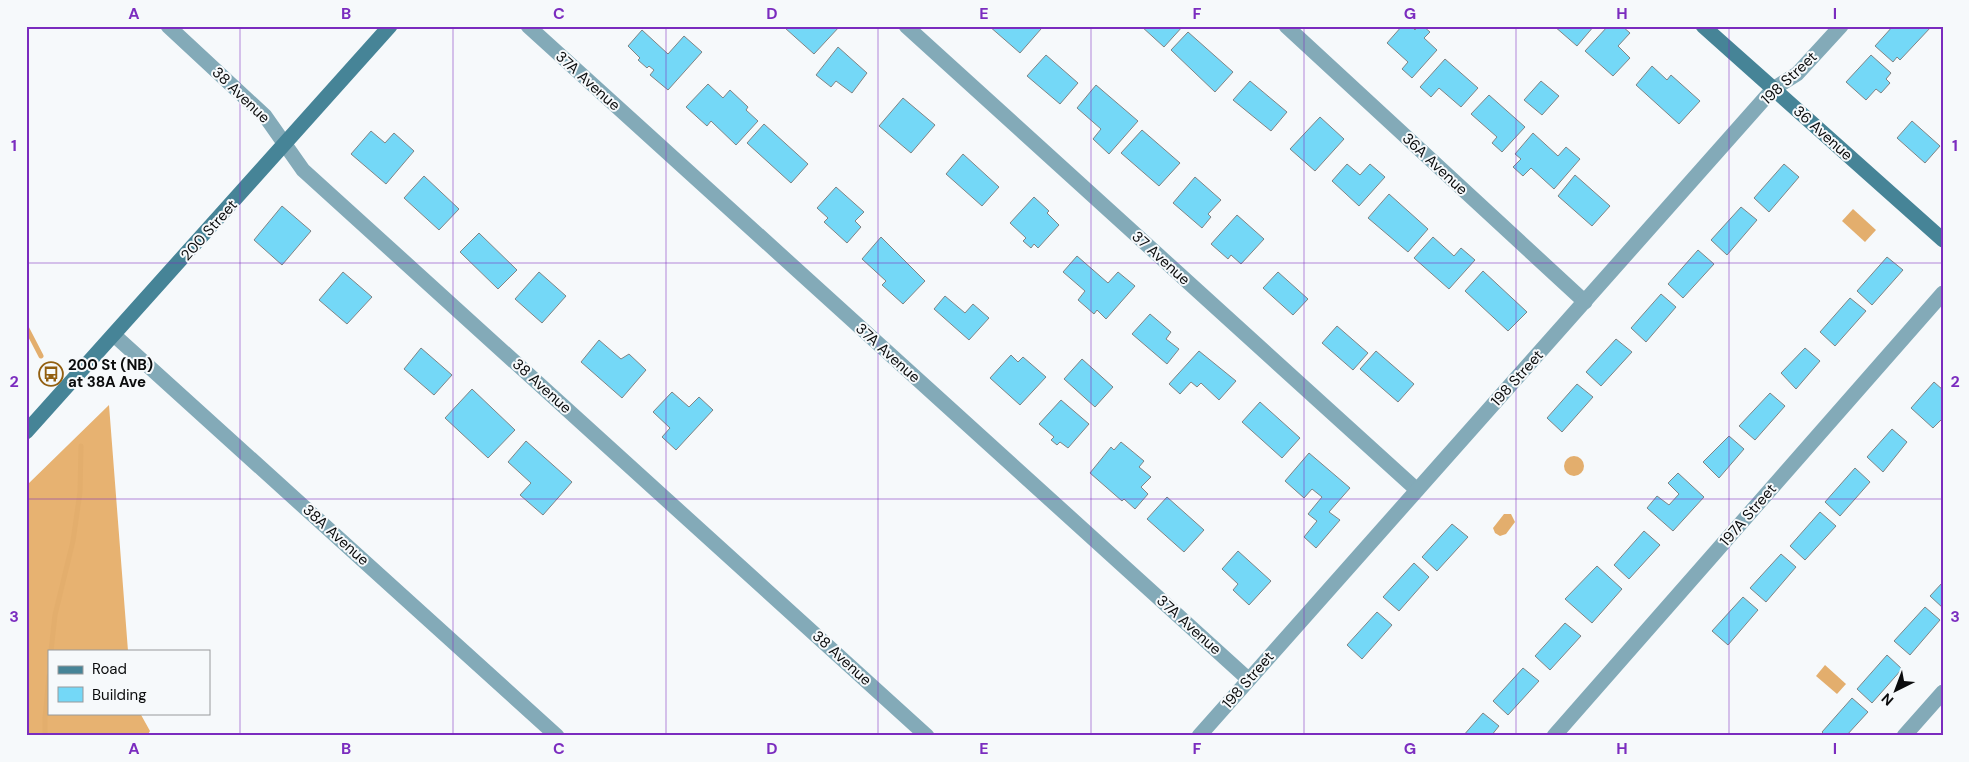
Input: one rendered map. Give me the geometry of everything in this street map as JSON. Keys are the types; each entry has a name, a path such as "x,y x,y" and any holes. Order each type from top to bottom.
{"main road":[{"name":"200 Street","path":"26,432 390,26"},
{"name":"36 Avenue","path":"1703,26 1943,240"}],"street":[{"name":"38 Avenue","path":"168,26 265,116 303,170 927,736"},
{"name":"37A Avenue","path":"528,26 1248,679"},
{"name":"37 Avenue","path":"906,26 1417,490"},
{"name":"36A Avenue","path":"1286,26 1585,302"},
{"name":"198 Street","path":"1199,736 1773,89 1797,74 1841,26"},
{"name":"197A Street","path":"1554,736 1943,294"},
{"name":"38A Avenue","path":"114,335 557,736"},
{"path":"1904,736 1943,692"}],"shaded area":[{"path":"1853,209 1876,230 1865,242 1842,221"},
{"path":"109,405 128,650 48,650 48,714 141,714 150,731 147,736 26,736 26,486"},
{"path":"1574,456 1581,459 1584,466 1581,473 1574,476 1567,473 1564,466 1567,459"},
{"path":"1504,514 1511,514 1515,522 1506,534 1500,536 1495,533 1493,528"},
{"path":"1825,665 1846,684 1837,694 1816,676"}],"building":[{"path":"787,26 840,26 814,54 785,28"},
{"path":"989,26 1038,26 1041,29 1020,53"},
{"path":"1141,26 1183,26 1164,47"},
{"path":"1402,26 1411,26 1415,30 1418,26 1423,26 1430,32 1424,38 1437,50 1412,78 1402,69 1408,62 1387,43"},
{"path":"1554,26 1594,26 1577,46"},
{"path":"1608,26 1622,26 1630,33 1618,46 1630,58 1613,76 1585,51"},
{"path":"1893,26 1931,27 1900,60 1897,57 1893,62 1875,46"},
{"path":"642,30 668,54 684,36 702,52 668,90 650,75 654,70 649,66 647,68 638,60 640,58 628,46"},
{"path":"1188,32 1233,72 1215,92 1171,50"},
{"path":"838,47 867,73 852,93 836,81 831,87 816,75"},
{"path":"1046,55 1078,83 1060,104 1027,76"},
{"path":"1871,55 1891,73 1886,79 1890,83 1881,93 1876,89 1866,100 1846,82"},
{"path":"1445,59 1478,88 1461,107 1439,88 1431,97 1420,87"},
{"path":"1652,66 1667,80 1671,75 1700,101 1679,124 1636,85"},
{"path":"1250,81 1287,112 1271,131 1233,100"},
{"path":"1541,81 1559,96 1542,115 1524,100"},
{"path":"708,84 723,98 730,90 748,107 746,110 758,121 736,145 711,121 707,126 686,107"},
{"path":"1096,85 1138,121 1109,154 1093,139 1101,129 1077,108"},
{"path":"1489,95 1525,127 1502,152 1492,143 1497,137 1471,114"},
{"path":"903,98 935,125 911,153 879,126"},
{"path":"1320,117 1344,139 1315,171 1290,149"},
{"path":"1912,121 1940,146 1925,163 1897,138"},
{"path":"764,124 808,164 791,183 747,143"},
{"path":"1142,130 1180,163 1159,186 1121,153"},
{"path":"371,131 385,143 394,133 414,151 386,184 351,154"},
{"path":"1533,133 1558,156 1566,147 1580,159 1554,189 1531,168 1523,176 1513,167 1521,159 1515,154"},
{"path":"963,154 999,187 982,206 946,174"},
{"path":"1347,164 1360,175 1370,164 1385,177 1359,206 1332,181"},
{"path":"1784,164 1799,177 1769,212 1754,198"},
{"path":"1575,175 1610,206 1592,226 1558,196"},
{"path":"424,176 459,209 439,230 404,198"},
{"path":"1195,177 1221,200 1208,214 1211,217 1202,228 1173,203"},
{"path":"836,187 864,212 855,221 861,227 847,243 824,222 828,218 817,208"},
{"path":"1389,194 1428,229 1408,252 1368,218"},
{"path":"1034,197 1049,211 1047,213 1059,225 1038,248 1034,244 1031,248 1023,241 1026,238 1010,223"},
{"path":"282,206 311,231 282,265 254,240"},
{"path":"1741,207 1757,220 1727,255 1711,240"},
{"path":"1237,215 1264,239 1241,264 1231,255 1228,259 1211,244"},
{"path":"479,233 517,270 498,289 460,252"},
{"path":"881,237 925,281 903,304 882,285 886,281 862,259"},
{"path":"1433,237 1454,256 1461,248 1475,260 1449,289 1414,258"},
{"path":"1698,250 1714,264 1683,298 1668,284"},
{"path":"1077,256 1108,283 1118,272 1135,286 1106,319 1097,310 1094,314 1078,300 1085,291 1063,272"},
{"path":"1887,257 1903,270 1872,305 1857,291"},
{"path":"1483,271 1527,312 1508,331 1465,291"},
{"path":"343,272 372,297 347,324 319,300"},
{"path":"539,272 566,296 542,323 515,299"},
{"path":"1278,272 1308,299 1293,315 1263,288"},
{"path":"1661,294 1676,307 1646,342 1631,328"},
{"path":"945,296 965,313 973,304 989,318 969,340 934,309"},
{"path":"1850,298 1866,311 1835,346 1820,332"},
{"path":"1150,314 1171,332 1166,339 1179,349 1167,364 1132,334"},
{"path":"1337,326 1368,353 1353,370 1322,343"},
{"path":"1616,339 1632,352 1601,386 1586,372"},
{"path":"599,340 621,359 629,354 646,370 622,398 581,362"},
{"path":"421,348 452,375 434,395 404,369"},
{"path":"1805,348 1820,361 1796,389 1781,373"},
{"path":"1199,351 1236,381 1219,400 1201,383 1197,387 1191,382 1180,394 1169,384"},
{"path":"1376,351 1414,384 1398,402 1360,369"},
{"path":"1011,355 1018,362 1023,357 1046,377 1020,405 990,378"},
{"path":"1082,359 1113,387 1095,407 1064,379"},
{"path":"1934,382 1943,390 1943,418 1933,428 1911,408"},
{"path":"1577,384 1593,397 1562,432 1547,418"},
{"path":"472,389 515,430 488,458 445,418"},
{"path":"672,392 689,407 699,397 713,410 676,450 662,437 670,428 653,412"},
{"path":"1770,393 1785,406 1755,440 1739,426"},
{"path":"1061,400 1089,424 1068,448 1060,442 1057,445 1051,440 1054,437 1039,424"},
{"path":"1260,402 1300,438 1282,458 1242,422"},
{"path":"1892,429 1907,442 1883,472 1867,457"},
{"path":"1729,436 1744,449 1719,478 1703,462"},
{"path":"526,441 572,482 543,515 520,495 531,483 508,462"},
{"path":"1121,442 1144,461 1139,467 1151,477 1141,487 1148,494 1135,509 1124,499 1122,501 1090,473 1111,447 1114,450"},
{"path":"1309,453 1350,488 1329,512 1340,520 1316,548 1304,537 1317,521 1308,514 1322,497 1312,489 1304,498 1285,481"},
{"path":"1855,468 1870,482 1840,516 1825,502"},
{"path":"1678,473 1704,497 1673,531 1647,508 1657,496 1669,505 1679,494 1668,483"},
{"path":"1167,497 1204,530 1184,552 1147,519"},
{"path":"1820,512 1836,526 1805,560 1790,546"},
{"path":"1452,524 1468,537 1437,571 1422,557"},
{"path":"1644,531 1660,545 1629,579 1614,565"},
{"path":"1238,551 1271,581 1249,605 1233,590 1238,584 1222,569"},
{"path":"1781,554 1796,567 1766,602 1750,588"},
{"path":"1414,563 1429,577 1399,611 1383,597"},
{"path":"1597,566 1622,589 1592,623 1565,599"},
{"path":"1943,582 1943,608 1930,596"},
{"path":"1743,597 1758,610 1728,645 1712,631"},
{"path":"1925,607 1940,620 1910,655 1894,641"},
{"path":"1377,612 1392,625 1362,659 1347,645"},
{"path":"1565,623 1581,636 1550,670 1535,656"},
{"path":"1887,655 1902,669 1872,703 1857,689"},
{"path":"1523,668 1539,681 1508,715 1493,701"},
{"path":"1852,698 1868,712 1846,736 1826,736 1822,732"},
{"path":"1483,713 1499,726 1491,736 1463,736"}],"waterway":[{"path":"26,327 41,356"},
{"path":"51,650 55,615 73,541 80,492 81,446"},
{"path":"45,736 48,686"}],"place":[{"name":"200 St (NB) at 38A Ave","path":"51,374"}]}
